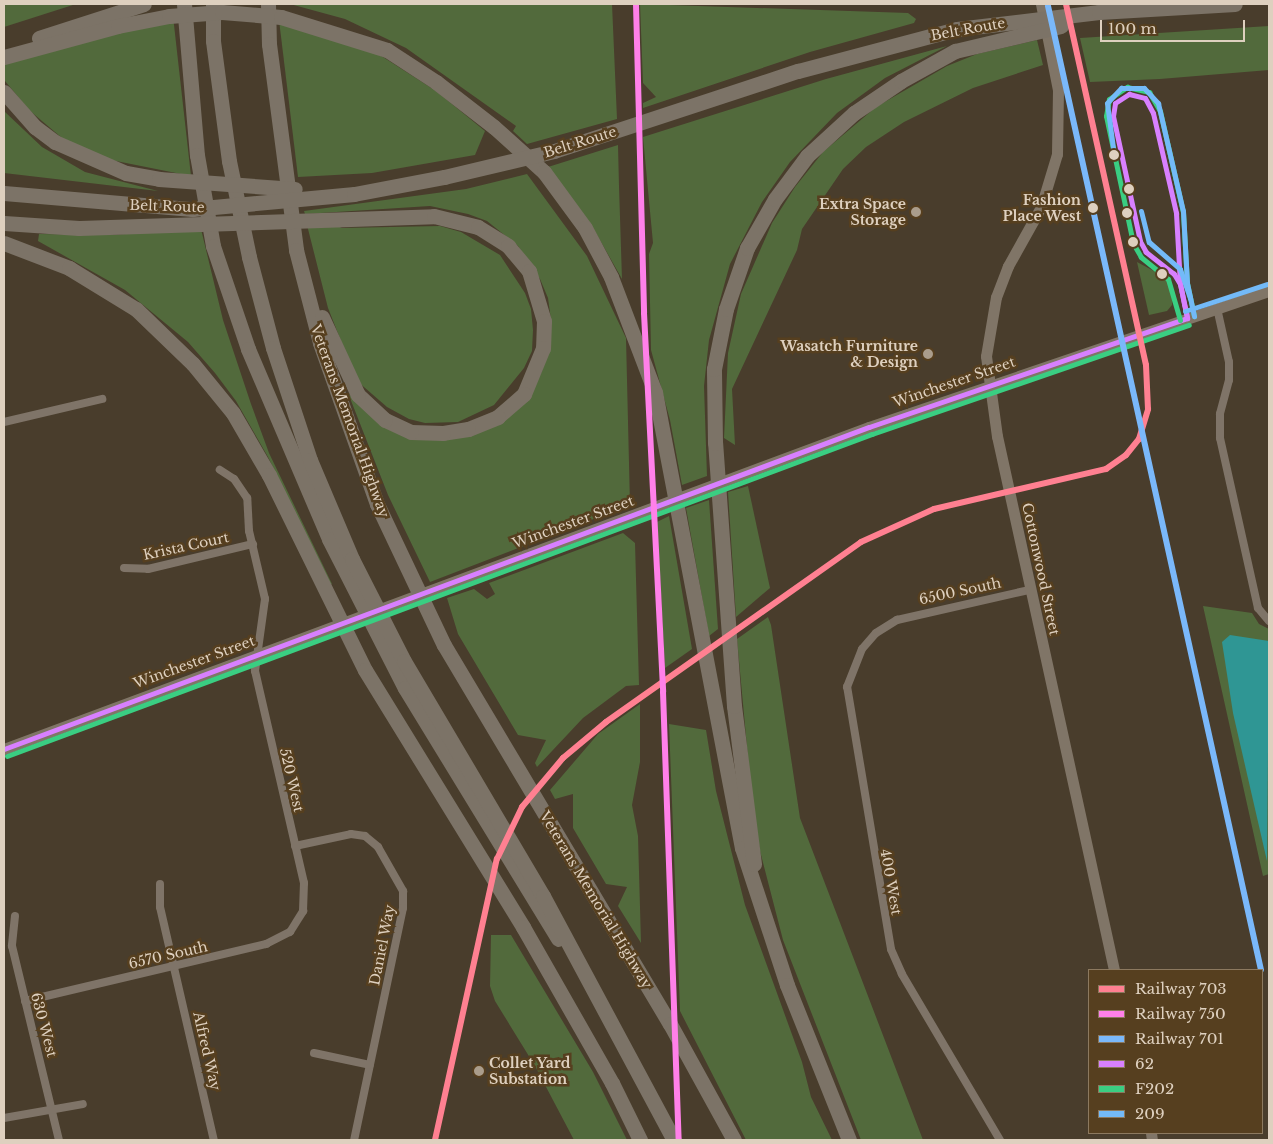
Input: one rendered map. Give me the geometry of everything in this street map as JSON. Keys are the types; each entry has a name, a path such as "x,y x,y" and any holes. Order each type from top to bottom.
{"highway":[{"path":"4,50 144,4"},
{"path":"184,4 186,51 197,155 213,246 248,349 347,562 398,662 493,836 546,923 594,989"},
{"path":"213,4 213,41 230,161 249,256 273,348 310,460 347,562"},
{"name":"Veterans Memorial Highway","path":"268,4 269,44 296,250 320,343 378,504 444,645 608,919 734,1140"},
{"name":"Belt Route","path":"4,193 192,209 354,194 453,176 554,151 798,71 957,29 1099,12 1235,4"},
{"path":"762,913 734,706 715,443 714,369 726,309 747,248 775,199 808,156 854,113 901,81 955,51 1030,31 1182,7"},
{"path":"4,57 118,26 168,16 222,12 281,17 387,50 436,82 494,127 544,172 585,228 624,305 656,392 714,711 742,848 787,985 849,1140"},
{"path":"4,92 35,127 55,142 126,173 158,179 354,194"},
{"path":"4,223 79,228 434,216 478,227 508,246 529,271 538,296 544,320 543,348 524,394 498,417 468,429 443,433 411,432 385,420 358,395 334,348 296,250"},
{"path":"4,243 70,268 136,309 193,364 233,413 269,475 318,578 365,670 459,819 523,927 585,1034 640,1140"},
{"path":"398,662 488,804 543,896 674,1140"}],"main road":[{"name":"Cottonwood Street","path":"1041,4 1054,62 1060,109 1057,154 1041,207 1008,266 996,297 987,343 990,385 997,436 1029,590 1114,969"},
{"name":"Winchester Street","path":"4,748 990,385 1269,291"}],"street":[{"path":"1217,308 1229,362 1229,380 1220,414 1220,438 1258,608 1269,621"},
{"path":"4,422 102,400"},
{"name":"520 West","path":"220,470 234,479 248,498 253,544 265,599 259,654 255,670 295,846 305,897 303,911"},
{"name":"Krista Court","path":"124,568 148,569 253,544"},
{"name":"6500 South","path":"896,620 1029,590"},
{"name":"400 West","path":"896,620 876,633 862,649 847,686 888,938 902,974 1000,1140"},
{"name":"Daniel Way","path":"295,846 351,834 366,836 378,847 403,890 403,908 354,1140"},
{"name":"Alfred Way","path":"160,884 160,906 214,1140"},
{"name":"6570 South","path":"25,1001 175,967 280,939 297,924 303,911"},
{"name":"630 West","path":"15,916 12,946 59,1140"},
{"path":"314,1053 370,1065"},
{"path":"4,1118 83,1104"}],"green space":[{"path":"4,4 76,4 4,27"},
{"path":"290,4 612,4 617,119 527,144 513,131 516,126 406,48 345,19"},
{"path":"640,4 908,13 916,19 914,23 810,52 643,108 643,103 656,97 643,83"},
{"path":"173,16 191,176 106,159 62,138 29,110 5,81 4,58"},
{"path":"279,20 351,42 383,57 436,91 485,131 475,155 372,173 298,177"},
{"path":"1269,26 1269,70 1160,79 1090,82 1080,38"},
{"path":"1037,40 1043,65 973,88 904,122 866,147 843,169 802,229 797,250 732,389 735,445 724,438 728,353 741,294 772,223 795,187 823,152 876,107 947,66 977,54"},
{"path":"947,46 885,78 837,113 790,162 762,202 730,264 709,340 704,386 707,476 682,485 670,420 651,350 649,254 653,243 643,137 826,79"},
{"path":"4,111 42,147 85,172 158,191 4,173"},
{"path":"618,145 622,279 592,226 548,167"},
{"path":"527,174 587,256 626,338 630,505 430,582 388,495 348,393 357,403 446,440 476,434 497,423 530,394 542,371 551,320 548,298 540,279 518,246 487,221 468,214 430,206 305,214 304,211 466,189"},
{"path":"331,223 342,228 440,226 461,232 500,255 525,293 531,309 533,330 532,351 524,368 494,405 458,422 425,423 409,419 387,407 357,381 328,308 307,225"},
{"path":"201,229 223,320 251,404 269,453 332,584 330,585 268,457 236,401 215,373 188,342 125,290 38,241 39,234 111,235"},
{"path":"1137,262 1167,278 1173,295 1172,305 1167,311 1149,315"},
{"path":"748,486 770,588 736,617 728,492"},
{"path":"709,500 718,629 709,636 686,508"},
{"path":"669,516 692,649 665,668 657,522"},
{"path":"623,533 635,543 639,685 626,686 583,718 537,767 535,763 546,740 518,735 458,634 447,598 474,589 487,599 495,594 489,583"},
{"path":"1203,606 1252,613 1259,624 1269,629 1269,874 1263,876"},
{"path":"768,617 771,625 800,818 923,1140 861,1140 783,940 760,851 752,801 737,639"},
{"path":"640,704 640,762 632,805 638,836 641,943 618,906 627,887 606,884 573,828 573,794 555,799 550,790 598,734"},
{"path":"669,724 706,730 716,791 745,905 802,1062 811,1097 832,1140 746,1140 680,1011"},
{"path":"491,935 511,935 593,1072 627,1140 574,1140 535,1066 495,1001 490,986"}],"water":[{"path":"1230,635 1269,641 1267,861 1233,713 1222,642"}],"rail line":[{"name":"750","path":"636,4 644,313 663,692 679,1140"},
{"name":"703","path":"435,1140 497,859 522,807 563,758 606,722 861,542 934,509 1106,469 1126,455 1139,439 1148,409 1146,365 1066,4"},
{"name":"701","path":"1048,6 1261,969"}],"transit line":[{"name":"F202","path":"1180,320 1168,279 1141,257 1133,243 1106,116 1109,99 1127,87 1149,92 1160,111 1183,212 1187,283 1194,316"},
{"name":"209","path":"1114,155 1107,103 1121,88 1144,88 1158,103 1183,211 1187,283 1194,316"},
{"name":"62","path":"1129,94 1145,98 1153,113 1176,213 1180,284 1174,274 1146,252 1140,241 1113,116 1115,103 1129,94"},
{"name":"209","path":"1141,211 1149,242 1180,269 1190,298"},
{"name":"62","path":"1180,284 1187,318 1184,304 1180,284"},
{"name":"209","path":"1185,311 1267,284"},
{"name":"62","path":"4,749 869,427 1187,318"},
{"name":"F202","path":"7,756 872,434 1189,325"}],"place":[{"name":"Fashion Place West","path":"1093,208"},
{"name":"Extra Space Storage","path":"916,212"},
{"name":"Wasatch Furniture & Design","path":"928,354"},
{"name":"Collet Yard Substation","path":"479,1071"}]}
